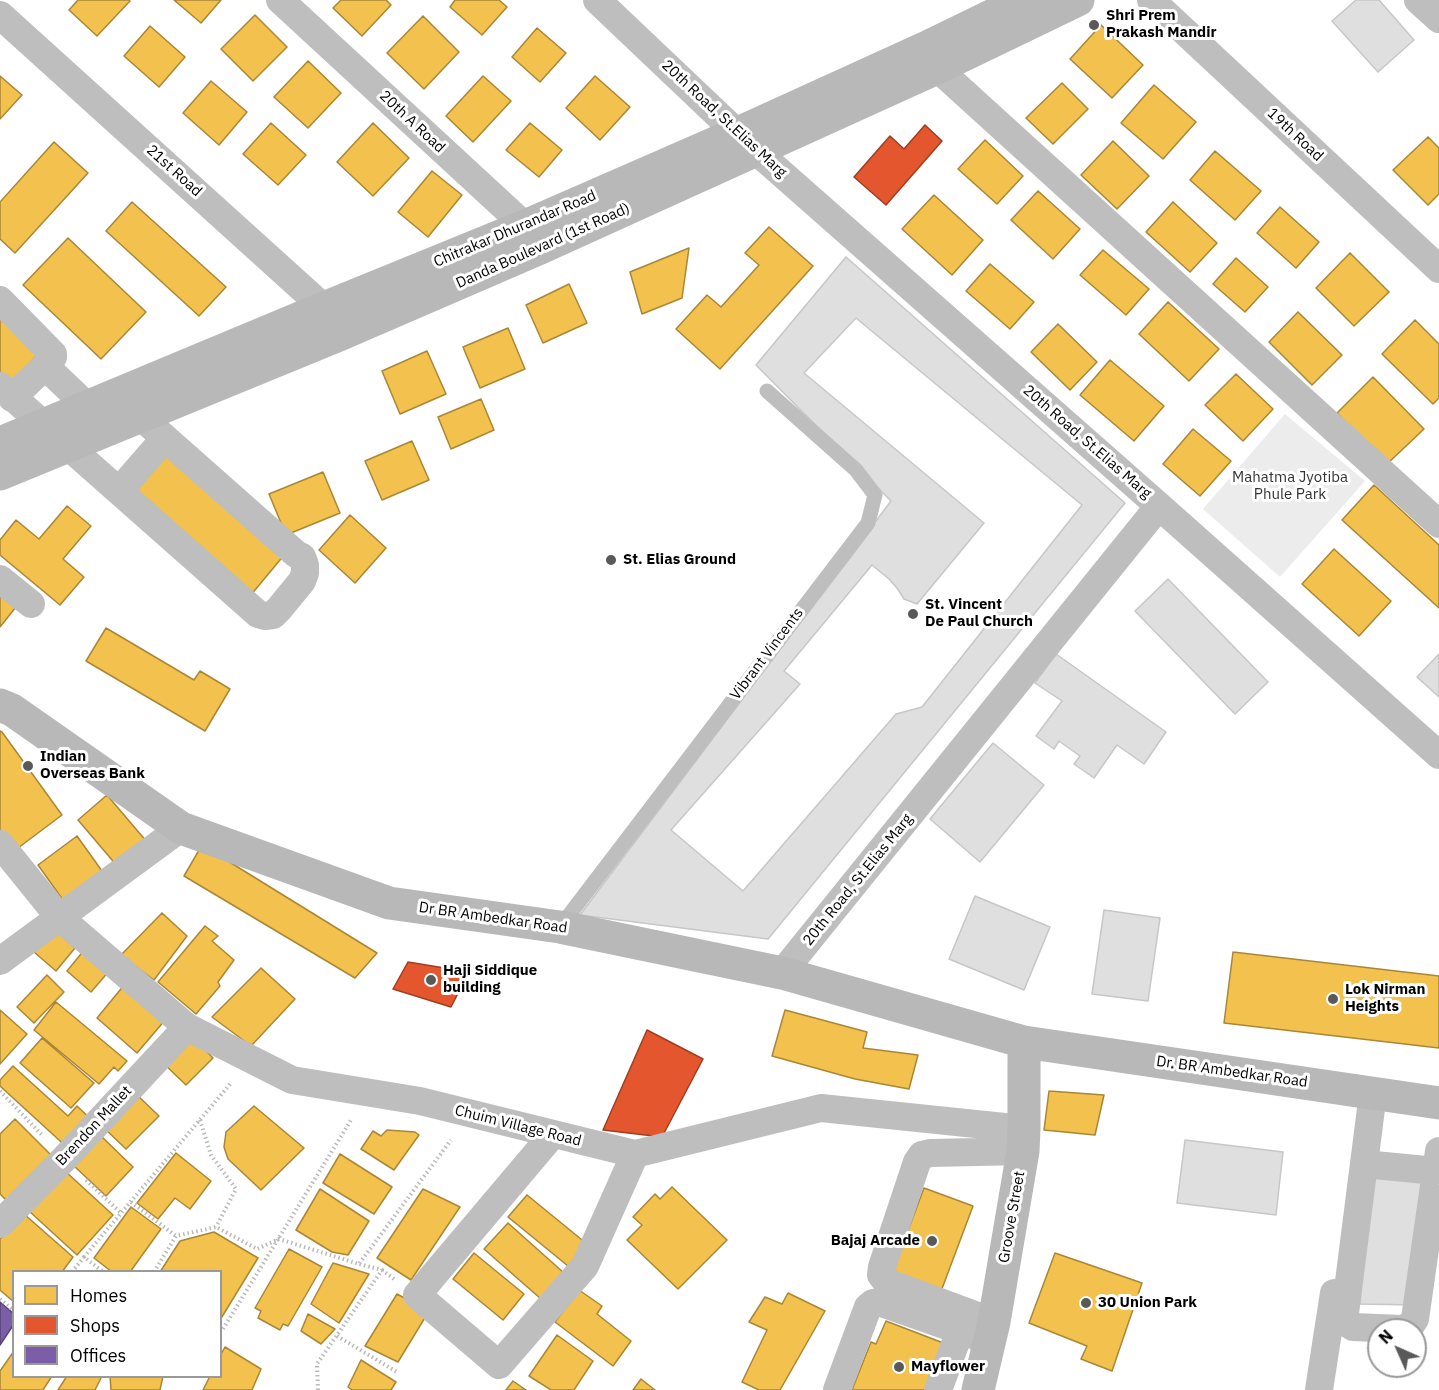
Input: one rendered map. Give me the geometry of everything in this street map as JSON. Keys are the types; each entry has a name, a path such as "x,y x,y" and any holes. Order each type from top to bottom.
{"main road":[{"name":"Chitrakar Dhurandar Road","path":"2,439 87,406 331,321 533,237 747,142 925,48 1024,0"},
{"path":"747,142 937,68 1078,0"},
{"path":"0,474 140,416 331,321"},
{"name":"Dr BR Ambedkar Road","path":"0,705 12,710 181,828 390,903 560,927 782,973 1024,1042"},
{"name":"Dr. BR Ambedkar Road","path":"1024,1042 1439,1103"},
{"name":"Groove Street","path":"978,1390 982,1331 1024,1140 1024,1042"}],"street":[{"name":"20th A Road","path":"280,0 533,237"},
{"name":"20th Road, St.Elias Marg","path":"597,0 747,142 1159,506 782,973"},
{"name":"19th Road","path":"1151,0 1439,269"},
{"path":"1418,0 1439,18"},
{"name":"21st Road","path":"0,15 331,321"},
{"path":"937,68 1439,524"},
{"path":"0,300 51,350 53,357 45,366 6,392 258,614 273,615 302,581 305,573 302,557 140,416"},
{"path":"45,366 87,406"},
{"path":"119,491 165,438"},
{"path":"1159,506 1439,755"},
{"path":"0,579 31,604"},
{"path":"0,961 181,828"},
{"name":"Chuim Village Road","path":"0,844 59,917 187,1027 292,1080 420,1101 635,1154 821,1108 1024,1140"},
{"name":"Brendon Mallet","path":"0,1224 187,1027"},
{"path":"1364,1164 1438,1161 1415,1319 1404,1329 1353,1326 1347,1322 1345,1313 1364,1164 1367,1092"},
{"path":"1319,1390 1367,1092"},
{"path":"553,1134 417,1295 499,1365 585,1266 635,1154"},
{"path":"982,1331 889,1283 881,1275 882,1267 917,1162 922,1155 1024,1140"},
{"path":"837,1390 870,1304 879,1302 982,1331"},
{"path":"938,1390 982,1331"}],"lane":[{"name":"Vibrant Vincents","path":"560,927 868,523 875,495 856,470 767,392"}],"path":[{"path":"74,1270 251,1059"},
{"path":"0,1091 121,1213"},
{"path":"223,1329 368,1092"},
{"path":"359,1264 470,1114"},
{"path":"200,1120 211,1155 236,1189 216,1227"},
{"path":"131,1202 176,1236"},
{"path":"155,1270 176,1236 216,1227 257,1249 279,1239 382,1270 317,1364 318,1390"},
{"path":"84,1257 100,1270"},
{"path":"0,1299 12,1309"},
{"path":"337,1336 397,1372"}],"green space":[{"name":"Mahatma Jyotiba Phule Park","path":"1285,414 1365,481 1280,577 1203,509"}],"building: Homes":[{"path":"78,0 130,1 97,36 69,10"},
{"path":"174,0 221,0 201,23"},
{"path":"341,0 386,0 391,5 362,36 333,8"},
{"path":"455,0 499,0 507,7 482,35 450,7"},
{"path":"255,15 287,47 253,81 221,49"},
{"path":"423,16 459,52 424,89 387,53"},
{"path":"1101,25 1143,65 1112,98 1070,59"},
{"path":"150,26 185,57 159,87 124,56"},
{"path":"537,28 566,53 540,82 512,57"},
{"path":"308,61 341,93 308,128 274,97"},
{"path":"0,76 22,95 0,119"},
{"path":"483,76 511,101 473,142 446,116"},
{"path":"595,76 630,107 600,140 566,108"},
{"path":"211,81 247,112 219,145 183,113"},
{"path":"1062,83 1088,109 1053,144 1026,118"},
{"path":"1154,85 1196,122 1163,159 1121,123"},
{"path":"271,123 306,155 278,185 243,154"},
{"path":"373,123 409,158 373,196 337,162"},
{"path":"530,123 562,150 539,177 506,150"},
{"path":"1428,137 1439,148 1439,194 1428,205 1393,170"},
{"path":"985,140 1023,176 997,204 958,169"},
{"path":"1113,141 1149,176 1117,209 1081,175"},
{"path":"54,142 88,173 15,253 0,239 0,202"},
{"path":"1215,151 1261,191 1235,220 1190,180"},
{"path":"432,171 462,195 428,237 398,212"},
{"path":"1038,191 1080,229 1053,259 1011,220"},
{"path":"934,195 983,240 952,275 902,229"},
{"path":"132,202 226,287 199,316 106,231"},
{"path":"1173,202 1217,243 1190,272 1146,232"},
{"path":"1280,207 1319,242 1296,268 1257,233"},
{"path":"769,227 813,266 720,369 676,329 707,295 721,307 759,265 745,253"},
{"path":"68,238 146,312 101,359 23,285"},
{"path":"689,248 682,298 642,314 630,272"},
{"path":"1103,250 1149,289 1126,315 1080,275"},
{"path":"1350,253 1389,292 1354,326 1316,288"},
{"path":"1236,258 1268,287 1245,312 1213,284"},
{"path":"990,264 1034,302 1010,329 966,291"},
{"path":"569,284 587,323 543,343 526,305"},
{"path":"1168,302 1219,349 1189,381 1139,334"},
{"path":"1298,312 1342,355 1312,385 1269,342"},
{"path":"0,316 39,353 7,387 0,380"},
{"path":"1415,320 1439,344 1439,398 1433,404 1382,354"},
{"path":"1058,324 1097,362 1070,390 1031,352"},
{"path":"508,328 525,369 480,388 463,347"},
{"path":"427,351 446,394 400,414 382,371"},
{"path":"1110,360 1164,406 1134,441 1080,395"},
{"path":"1236,374 1273,409 1243,441 1205,405"},
{"path":"1373,377 1424,429 1386,465 1337,413"},
{"path":"481,399 494,430 451,449 438,417"},
{"path":"1193,429 1231,461 1200,496 1163,464"},
{"path":"412,441 429,480 382,500 365,461"},
{"path":"163,451 285,554 250,596 128,493"},
{"path":"323,472 340,513 286,535 269,494"},
{"path":"1374,485 1439,545 1439,608 1342,520"},
{"path":"67,506 91,526 63,559 84,577 60,605 0,555 0,540 16,520 39,539"},
{"path":"350,515 386,548 355,583 319,550"},
{"path":"1334,549 1391,601 1359,636 1302,584"},
{"path":"0,585 20,602 0,627"},
{"path":"106,628 194,680 200,671 230,689 205,731 86,661"},
{"path":"0,731 62,815 14,851 0,832"},
{"path":"107,795 147,842 118,867 78,820"},
{"path":"77,836 102,871 63,900 38,865"},
{"path":"202,845 377,953 355,978 184,876"},
{"path":"162,913 187,936 154,980 121,955"},
{"path":"205,926 218,936 212,941 234,960 218,982 220,986 196,1014 158,982"},
{"path":"54,929 75,948 56,971 34,952"},
{"path":"85,949 110,970 91,992 67,971"},
{"name":"Lok Nirman Heights","path":"1233,952 1439,976 1439,1048 1224,1023"},
{"path":"261,968 295,999 251,1046 212,1017"},
{"path":"47,975 64,992 34,1023 17,1007"},
{"path":"125,984 166,1019 137,1053 97,1018"},
{"path":"56,1002 127,1061 118,1071 114,1067 99,1084 34,1030"},
{"path":"0,1010 27,1034 0,1064"},
{"path":"785,1010 867,1032 863,1048 918,1055 909,1089 855,1079 772,1056"},
{"path":"190,1034 213,1058 186,1085 162,1062"},
{"path":"42,1038 94,1083 71,1108 20,1063"},
{"path":"13,1066 68,1116 77,1106 95,1123 71,1151 0,1086 0,1080"},
{"path":"1049,1091 1104,1095 1095,1135 1044,1130"},
{"path":"136,1094 159,1116 126,1149 103,1127"},
{"path":"254,1106 304,1148 261,1190 228,1159 224,1147 226,1132"},
{"path":"15,1119 59,1163 14,1208 0,1194 0,1134"},
{"path":"387,1130 415,1132 419,1135 394,1170 361,1149 373,1131 381,1136"},
{"path":"101,1136 133,1167 106,1196 73,1165"},
{"path":"176,1153 211,1181 190,1209 175,1198 158,1219 137,1203"},
{"path":"340,1154 392,1187 374,1214 323,1183"},
{"path":"65,1171 113,1215 77,1255 29,1211"},
{"path":"672,1187 727,1240 678,1289 627,1240 642,1225 633,1217 655,1194 660,1199"},
{"name":"Bajaj Arcade","path":"924,1188 973,1206 940,1294 891,1276"},
{"path":"320,1189 369,1221 348,1255 332,1252 296,1230"},
{"path":"423,1189 460,1207 411,1280 377,1258"},
{"path":"527,1195 587,1244 568,1266 508,1217"},
{"path":"131,1207 161,1229 131,1270 109,1270 94,1258"},
{"path":"24,1214 73,1257 63,1270 12,1270 12,1300 0,1290 0,1239"},
{"path":"508,1223 564,1273 541,1299 484,1249"},
{"path":"214,1232 258,1258 222,1317 222,1270 161,1270 180,1241"},
{"path":"289,1249 322,1267 288,1326 283,1324 280,1330 258,1318 261,1311 255,1308"},
{"path":"474,1253 524,1294 503,1320 453,1279"},
{"name":"30 Union Park","path":"1055,1253 1142,1283 1112,1371 1081,1359 1087,1346 1029,1323"},
{"path":"333,1263 369,1274 339,1323 311,1304"},
{"path":"579,1290 602,1306 597,1314 631,1341 613,1366 555,1322"},
{"path":"788,1293 825,1311 780,1390 759,1390 742,1382 767,1330 749,1322 765,1297 782,1304"},
{"path":"397,1294 429,1311 398,1362 365,1346"},
{"path":"308,1314 335,1329 321,1344 301,1331"},
{"name":"Mayflower","path":"886,1321 946,1344 928,1390 852,1390 871,1342 876,1344"},
{"path":"557,1335 593,1361 574,1390 551,1390 529,1376"},
{"path":"225,1347 261,1369 252,1390 203,1390 209,1378 222,1378 222,1352"},
{"path":"12,1354 12,1378 51,1378 43,1390 0,1390 0,1371"},
{"path":"361,1360 396,1382 391,1390 352,1390 348,1387"},
{"path":"66,1378 101,1378 95,1390 58,1390"},
{"path":"110,1378 163,1378 160,1390 111,1390"},
{"path":"641,1379 655,1390 633,1390"},
{"path":"513,1381 526,1390 506,1390"}],"building: Shops":[{"path":"925,125 942,141 886,205 854,177 890,136 904,149"},
{"name":"Haji Siddique building","path":"408,962 469,972 451,1007 393,989"},
{"path":"647,1030 703,1059 662,1137 603,1130"}],"building: Offices":[{"path":"0,1302 12,1312 12,1327 0,1345"}],"building: Other":[{"path":"1356,0 1379,0 1414,40 1378,72 1332,21"},
{"path":"846,257 1125,503 768,939 580,915 891,501 756,365"},
{"name":"St. Vincent De Paul Church","path":"856,318 1082,505 922,707 896,714 743,891 671,830 800,684 784,671 872,565 889,579 904,599 917,604 984,523 804,373"},
{"path":"1168,579 1268,682 1235,714 1135,611"},
{"path":"1056,654 1166,732 1144,764 1117,745 1094,778 1074,764 1080,756 1059,741 1054,749 1036,736 1062,701 1035,683"},
{"path":"1439,654 1439,697 1417,677"},
{"path":"993,743 1044,785 980,862 930,819"},
{"path":"975,896 1050,927 1024,990 949,959"},
{"path":"1104,910 1160,918 1148,1001 1092,994"},
{"path":"1185,1140 1283,1152 1276,1215 1177,1203"},
{"path":"1368,1173 1425,1176 1413,1305 1360,1304"}],"place":[{"name":"Shri Prem Prakash Mandir","path":"1094,25"},
{"name":"St. Elias Ground","path":"611,560"},
{"name":"St. Vincent De Paul Church","path":"913,614"},
{"name":"Indian Overseas Bank","path":"28,766"},
{"name":"Haji Siddique building","path":"431,980"},
{"name":"Lok Nirman Heights","path":"1333,999"},
{"name":"Bajaj Arcade","path":"932,1241"},
{"name":"30 Union Park","path":"1086,1303"},
{"name":"Mayflower","path":"899,1367"}]}
